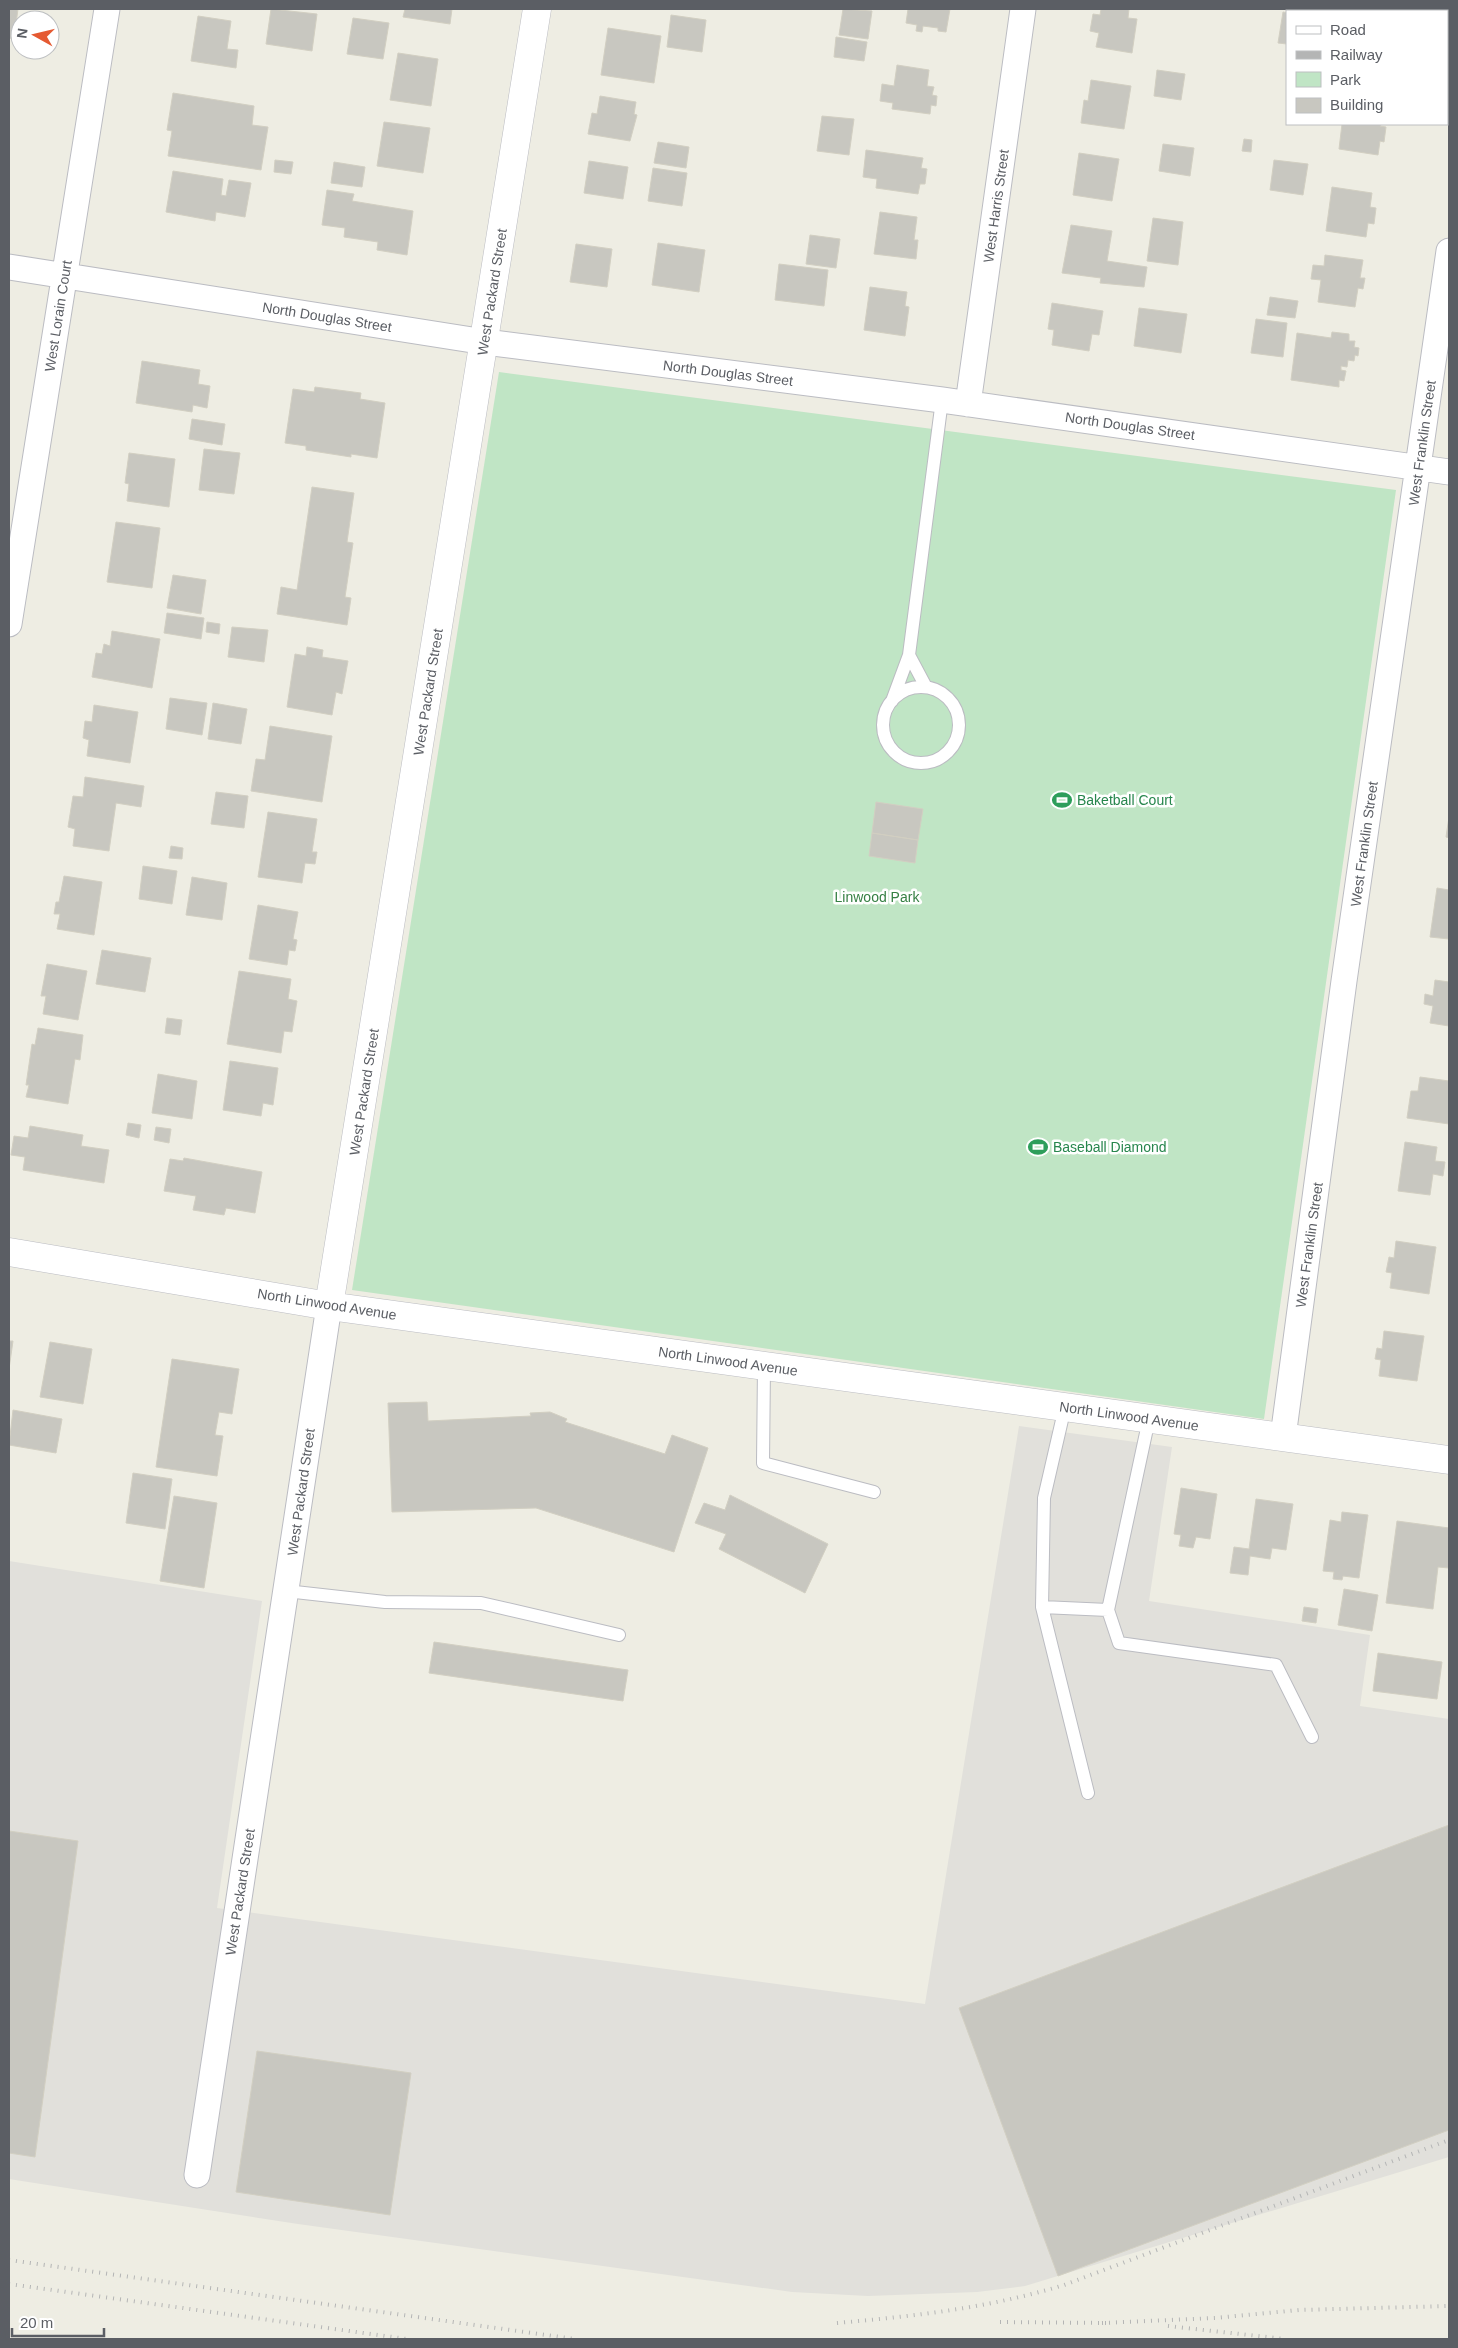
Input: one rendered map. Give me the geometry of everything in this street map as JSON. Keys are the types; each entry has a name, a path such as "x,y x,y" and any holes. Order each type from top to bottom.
{"street":[{"name":"West Lorain Court","path":"9,624 106,9"},
{"name":"West Packard Street","path":"197,2176 329,1306 537,9"},
{"name":"West Harris Street","path":"968,404 1023,9"},
{"name":"West Franklin Street","path":"1283,1437 1347,962 1449,251"},
{"name":"North Douglas Street","path":"9,267 485,342 942,400 1449,472"},
{"name":"North Linwood Avenue","path":"9,1252 329,1306 1449,1460"}],"lane":[{"path":"892,700 902,692 913,688 926,687 938,691 948,698 955,709 959,721 958,733 953,745 945,754 934,761 922,763 910,761 898,756 890,747 885,736 883,723 885,711 892,700 909,655 942,400"},
{"path":"909,655 926,687"},
{"path":"764,1366 763,1463 874,1492"},
{"path":"1065,1407 1044,1498 1042,1606 1088,1793"},
{"path":"1149,1419 1108,1610 1119,1643 1276,1665 1312,1737"},
{"path":"286,1590 385,1602 481,1603 619,1635"},
{"path":"1042,1606 1108,1610"}],"shaded area":[{"path":"1019,1426 1172,1447 1149,1601 1370,1635 1360,1706 1449,1719 1449,2157 1025,2286 977,2292 868,2296 792,2292 298,2224 9,2179 9,1561 262,1601 217,1908 925,2004"}],"green space":[{"name":"Linwood Park","path":"499,372 1396,490 1264,1419 352,1290"}],"building":[{"path":"9,9 18,9 10,10 9,38"},
{"path":"271,9 317,14 312,51 266,44"},
{"path":"405,9 452,9 450,24 403,17"},
{"path":"843,9 872,11 868,39 839,35"},
{"path":"908,9 950,9 946,32 938,31 938,28 923,26 922,32 916,31 917,25 906,23"},
{"path":"1101,9 1129,9 1128,18 1137,19 1132,53 1096,47 1099,33 1090,31 1093,14 1100,15"},
{"path":"1360,9 1397,9 1397,10"},
{"path":"1283,12 1286,13 1286,44 1278,43"},
{"path":"671,15 706,20 702,52 667,47"},
{"path":"198,16 231,21 227,49 238,50 236,68 191,61"},
{"path":"353,18 389,23 383,59 347,54"},
{"path":"608,28 661,36 654,83 601,75"},
{"path":"836,37 867,42 864,61 834,57"},
{"path":"398,53 438,59 431,106 390,100"},
{"path":"897,65 929,70 927,86 934,87 932,95 937,96 936,106 931,105 930,114 892,109 893,103 880,101 882,84 894,86"},
{"path":"1157,70 1185,74 1181,100 1154,96"},
{"path":"1091,80 1131,86 1124,129 1081,123 1084,100 1088,101"},
{"path":"173,93 254,106 252,125 268,127 261,170 168,156 172,131 167,130"},
{"path":"600,96 636,102 634,114 637,115 630,141 588,134 592,113 597,114"},
{"path":"822,116 854,119 849,155 817,151"},
{"path":"384,122 430,128 423,173 377,166"},
{"path":"1342,125 1380,125 1386,127 1384,142 1380,141 1378,155 1339,149"},
{"path":"1244,139 1252,140 1251,152 1242,151"},
{"path":"658,142 689,147 686,168 654,163"},
{"path":"1163,144 1194,148 1190,176 1159,171"},
{"path":"866,150 923,158 921,168 927,169 925,184 920,184 918,194 876,188 877,179 863,177"},
{"path":"1079,153 1119,159 1112,201 1073,195"},
{"path":"275,160 293,162 291,174 274,172"},
{"path":"1274,160 1308,164 1303,195 1270,190"},
{"path":"589,161 628,167 623,199 584,193"},
{"path":"334,162 365,167 362,187 331,183"},
{"path":"653,168 687,173 682,206 648,201"},
{"path":"173,171 223,179 221,195 226,196 229,180 251,183 245,217 216,212 215,221 166,212"},
{"path":"1332,187 1372,193 1370,207 1376,208 1374,224 1368,223 1366,237 1326,231"},
{"path":"327,190 354,194 352,201 413,211 407,255 377,250 378,242 344,237 345,228 322,225"},
{"path":"880,212 917,217 914,240 918,240 916,259 874,254"},
{"path":"1153,218 1183,222 1178,265 1147,261"},
{"path":"1071,225 1112,231 1107,261 1147,267 1144,287 1100,283 1101,278 1062,273"},
{"path":"810,235 840,239 836,268 806,264"},
{"path":"658,243 705,250 699,292 652,285"},
{"path":"576,244 612,249 607,287 570,282"},
{"path":"1325,255 1363,260 1360,278 1365,278 1363,289 1358,288 1355,307 1318,302 1321,280 1311,279 1313,265 1324,266"},
{"path":"779,264 828,270 824,306 775,300"},
{"path":"870,287 907,292 905,306 909,307 905,336 864,330"},
{"path":"1270,297 1298,301 1295,318 1267,315"},
{"path":"1052,303 1103,311 1099,335 1092,334 1089,351 1052,345 1054,330 1048,329"},
{"path":"1139,308 1187,314 1181,353 1134,346"},
{"path":"1256,319 1287,323 1283,357 1251,353"},
{"path":"1332,332 1349,334 1349,341 1355,341 1354,347 1359,348 1358,356 1355,355 1354,361 1348,360 1347,367 1341,366 1341,370 1346,371 1344,381 1339,380 1339,387 1291,380 1297,333 1331,338"},
{"path":"142,361 200,370 198,384 210,386 207,408 193,405 192,412 136,403"},
{"path":"315,387 361,393 360,399 385,403 377,458 351,454 351,457 306,450 306,446 285,443 293,389 314,392"},
{"path":"192,419 225,424 222,445 189,439"},
{"path":"204,449 240,453 234,494 199,490"},
{"path":"129,453 175,459 169,507 127,501 129,484 125,483"},
{"path":"312,487 354,493 347,542 353,543 345,597 351,598 347,625 277,614 281,587 297,590"},
{"path":"116,522 160,528 152,588 107,582"},
{"path":"173,575 206,580 201,614 167,608"},
{"path":"167,613 204,618 201,639 164,633"},
{"path":"207,622 220,624 219,634 206,632"},
{"path":"232,627 268,630 264,662 228,657"},
{"path":"112,631 160,639 152,688 92,677 96,653 102,654 104,644 110,646"},
{"path":"307,647 323,650 322,657 348,661 342,694 336,692 332,715 287,707 295,654 306,656"},
{"path":"170,698 207,703 202,735 166,729"},
{"path":"213,703 247,709 241,744 208,739"},
{"path":"94,705 138,712 130,763 87,756 89,740 83,738 85,721 92,722"},
{"path":"270,726 332,736 322,802 251,791 256,759 265,760"},
{"path":"85,777 144,786 141,807 116,803 109,851 73,846 75,829 68,827 73,796 83,797"},
{"path":"216,792 248,796 244,828 211,824"},
{"path":"876,802 923,809 918,840 872,833"},
{"path":"268,812 317,819 312,852 317,852 315,864 305,863 302,883 258,877"},
{"path":"1449,817 1449,838 1446,837"},
{"path":"872,833 918,840 915,863 869,856"},
{"path":"171,846 183,848 182,859 169,858"},
{"path":"143,866 177,871 172,904 139,899"},
{"path":"64,876 102,882 94,935 57,929 60,914 54,914 56,902 59,902"},
{"path":"192,877 227,883 222,920 186,915"},
{"path":"1437,888 1449,890 1449,939 1430,937"},
{"path":"258,905 298,912 293,939 297,940 295,951 289,950 287,965 249,959"},
{"path":"102,950 151,958 145,992 96,984"},
{"path":"47,964 87,971 78,1020 43,1014 46,996 41,996"},
{"path":"239,971 291,979 288,999 297,1001 292,1032 284,1031 281,1053 227,1044"},
{"path":"1435,980 1449,982 1449,1026 1430,1023 1433,1006 1424,1004 1425,994 1433,996"},
{"path":"167,1018 182,1020 180,1035 165,1033"},
{"path":"38,1028 83,1035 80,1060 75,1059 68,1104 26,1097 29,1085 26,1085 32,1044 35,1045"},
{"path":"230,1061 278,1068 273,1105 263,1103 261,1116 223,1110"},
{"path":"158,1074 197,1081 192,1119 152,1113"},
{"path":"1420,1077 1449,1081 1449,1124 1407,1118 1411,1091 1418,1091"},
{"path":"128,1123 141,1125 139,1138 126,1135"},
{"path":"30,1126 83,1135 81,1146 109,1150 104,1183 23,1170 25,1157 11,1155 14,1136 28,1138"},
{"path":"156,1127 171,1129 169,1143 154,1140"},
{"path":"1405,1142 1437,1147 1435,1161 1445,1162 1443,1176 1433,1174 1430,1195 1398,1191"},
{"path":"184,1158 262,1172 255,1213 226,1208 224,1215 193,1210 196,1196 164,1191 170,1159 183,1161"},
{"path":"1396,1241 1436,1247 1429,1294 1390,1288 1392,1273 1386,1272 1389,1257 1394,1258"},
{"path":"1384,1331 1424,1336 1417,1381 1379,1376 1381,1360 1375,1359 1377,1348 1382,1349"},
{"path":"9,1341 13,1341 9,1369"},
{"path":"50,1342 92,1349 83,1404 40,1397"},
{"path":"172,1359 239,1369 232,1414 219,1412 215,1435 223,1436 217,1476 156,1467"},
{"path":"427,1402 428,1421 531,1416 530,1413 550,1412 567,1419 565,1422 665,1454 672,1435 708,1448 674,1552 536,1508 392,1512 388,1403"},
{"path":"13,1410 62,1419 56,1453 9,1445"},
{"path":"133,1473 172,1479 165,1529 126,1523"},
{"path":"1181,1488 1217,1494 1210,1539 1196,1537 1193,1548 1179,1546 1181,1535 1174,1534"},
{"path":"730,1495 828,1544 805,1593 719,1549 726,1534 695,1523 704,1503 725,1510"},
{"path":"174,1496 217,1503 204,1588 160,1581"},
{"path":"1256,1499 1293,1504 1286,1550 1272,1548 1270,1559 1250,1556 1248,1575 1230,1573 1234,1547 1249,1549"},
{"path":"1342,1512 1368,1515 1359,1578 1343,1576 1342,1580 1333,1579 1334,1572 1323,1571 1330,1520 1341,1522"},
{"path":"1397,1521 1449,1528 1449,1568 1438,1567 1433,1609 1386,1603"},
{"path":"1344,1589 1378,1595 1372,1631 1338,1625"},
{"path":"1304,1607 1318,1609 1316,1623 1302,1621"},
{"path":"434,1642 628,1670 623,1701 429,1673"},
{"path":"1378,1653 1442,1662 1437,1699 1373,1691"},
{"path":"1449,1825 1449,2130 1058,2276 959,2008"},
{"path":"9,1831 78,1841 35,2157 9,2153"},
{"path":"257,2051 411,2073 390,2215 236,2192"}],"railway":[{"path":"837,2323 952,2310 1008,2300 1064,2285 1449,2140"},
{"path":"9,2260 575,2339"},
{"path":"9,2284 407,2339"},
{"path":"1102,2323 1215,2318 1299,2310 1449,2306"},
{"path":"1000,2322 1108,2323"},
{"path":"1168,2326 1285,2339"}],"place":[{"name":"Baketball Court","path":"1062,800"},
{"name":"Baseball Diamond","path":"1038,1147"}]}
